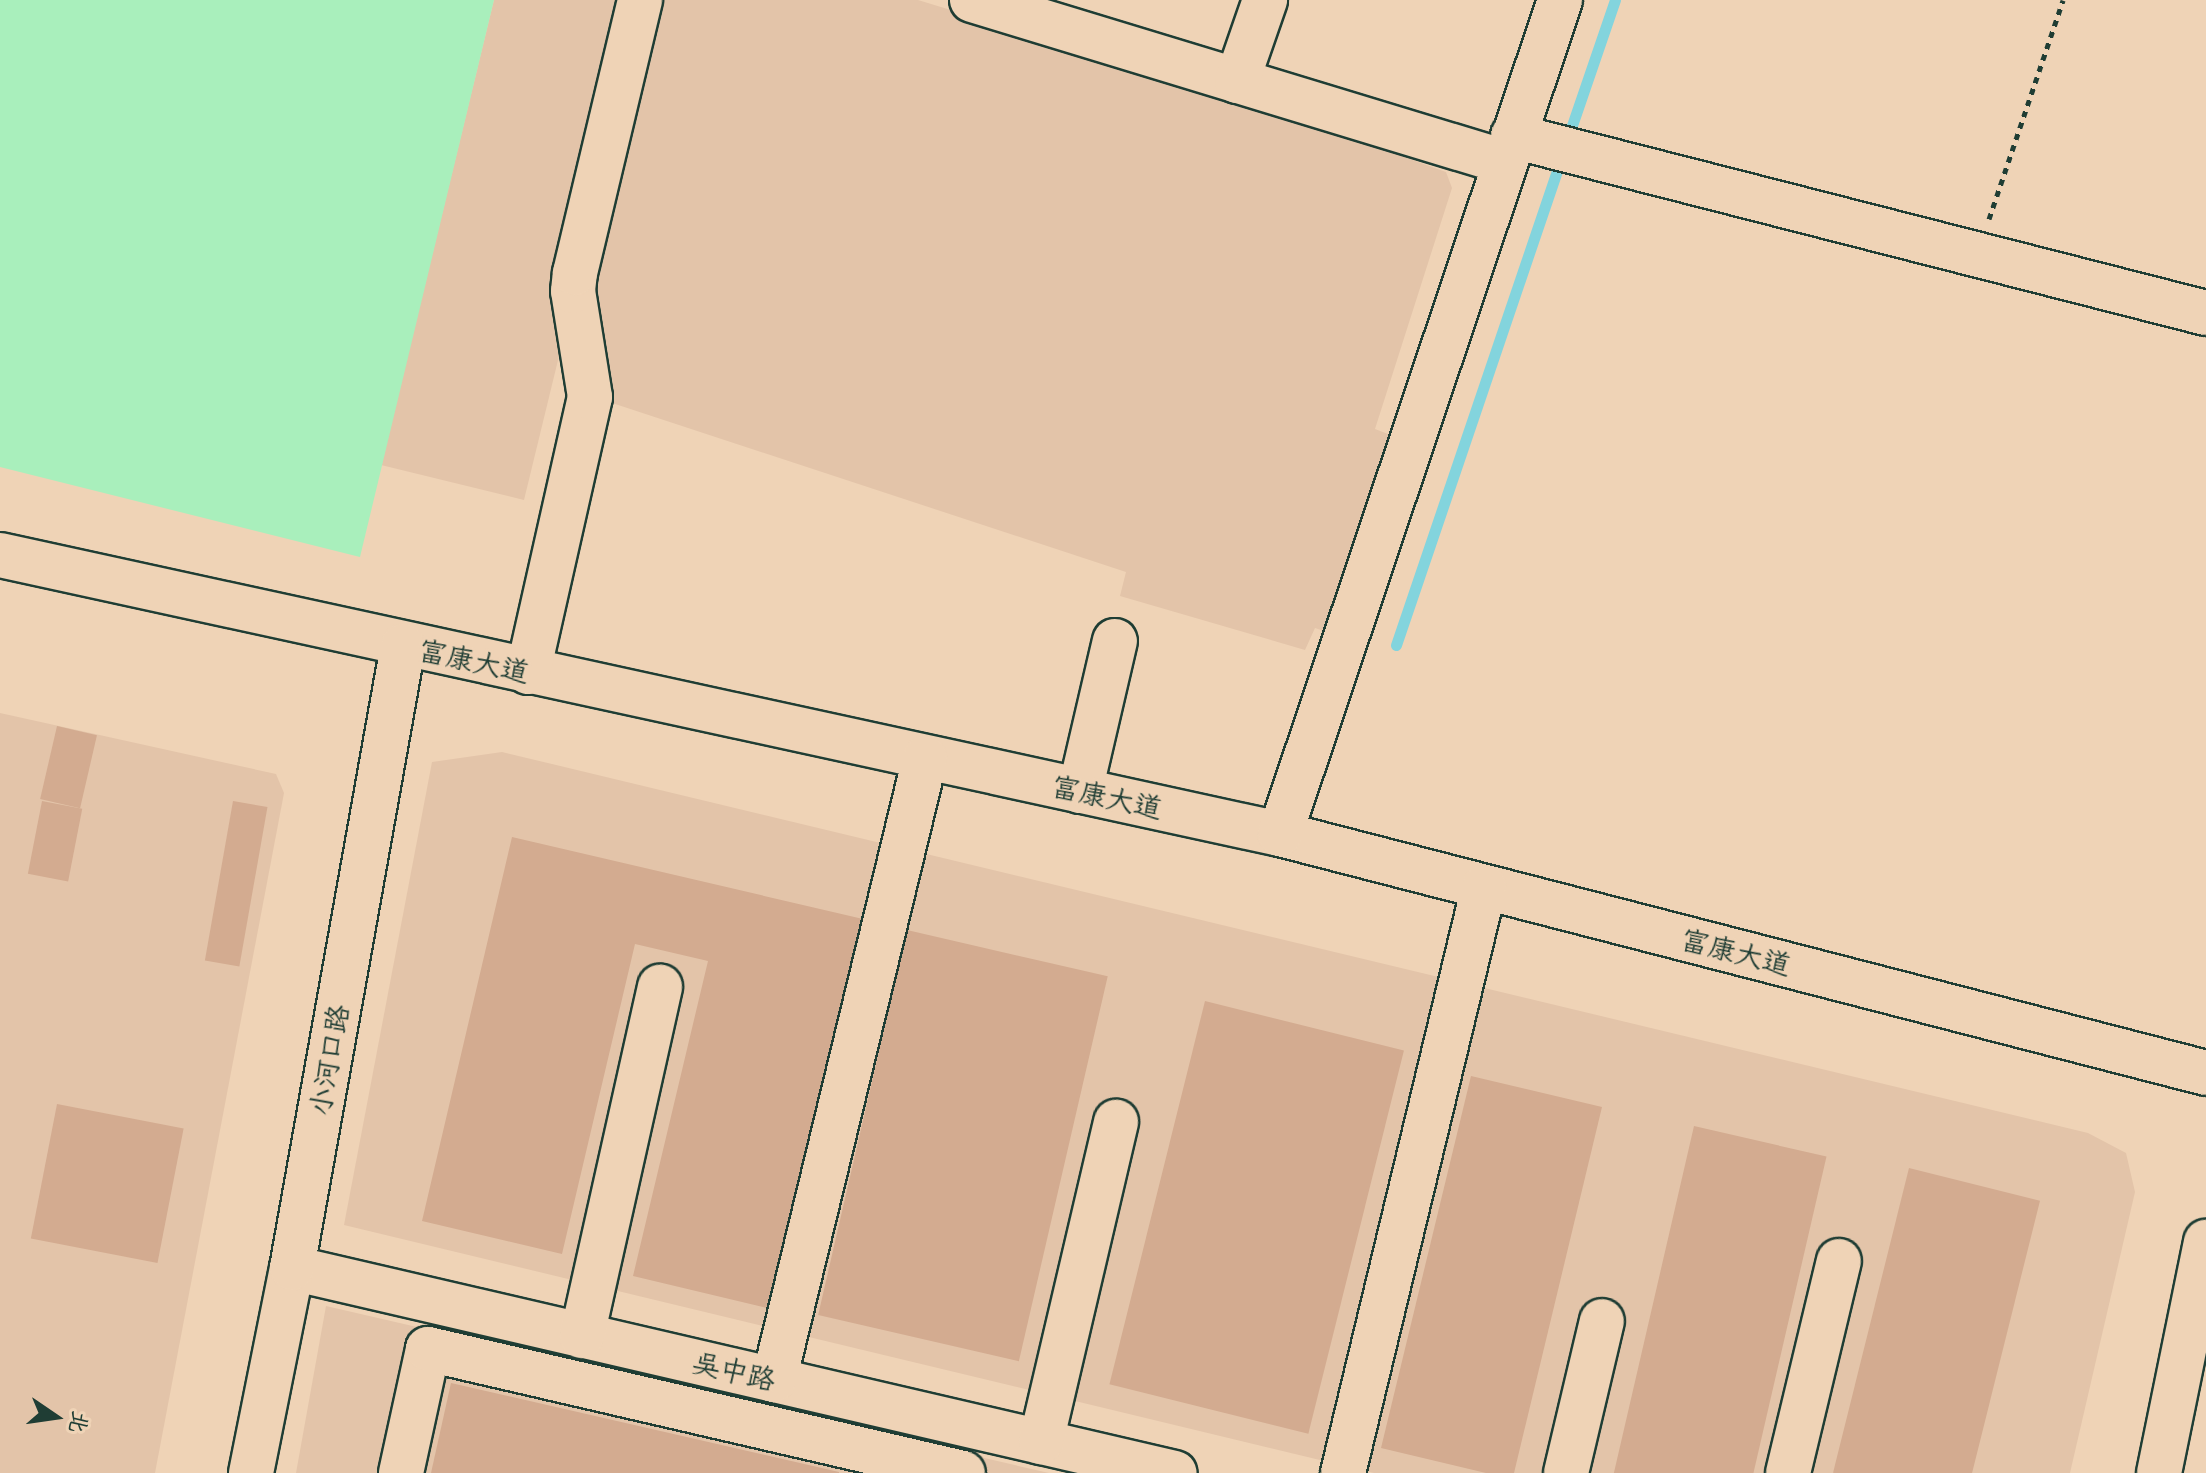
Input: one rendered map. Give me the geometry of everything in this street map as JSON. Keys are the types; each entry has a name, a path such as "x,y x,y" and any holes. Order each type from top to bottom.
{"street":[{"path":"528,672 590,397 573,291 575,273 640,0"},
{"path":"972,0 1237,81 1536,149 2206,313"},
{"path":"1237,81 1265,0"},
{"path":"1280,834 1536,149 1560,0"},
{"name":"富康大道","path":"0,555 403,646 1280,834 2206,1073"},
{"path":"1080,791 1115,641"},
{"name":"小河口路","path":"251,1473 292,1268 403,646"},
{"path":"774,1380 925,758"},
{"path":"1343,1473 1484,887"},
{"path":"582,1336 660,987"},
{"path":"1041,1442 1116,1122"},
{"path":"2159,1473 2206,1242"},
{"path":"1788,1473 1839,1261"},
{"name":"吴中路","path":"292,1268 1175,1473"},
{"path":"1566,1473 1602,1321"},
{"path":"401,1473 428,1349 963,1473"}],"path":[{"path":"1977,255 2063,0"}],"shaded area":[{"path":"494,0 633,0 568,319 524,500 381,465"},
{"path":"646,0 918,0 1239,98 1446,172 1452,188 1375,429 1401,439 1336,635 1315,628 1305,650 1120,596 1126,572 603,400 583,279"},
{"path":"0,713 276,774 284,793 155,1473 0,1473"},
{"path":"502,752 2088,1133 2126,1153 2135,1192 2070,1473 1374,1473 344,1225 432,762"},
{"path":"326,1306 1049,1473 296,1473"}],"green space":[{"path":"0,0 494,0 360,557 0,467"}],"building":[{"path":"57,726 97,735 80,808 40,799"},
{"path":"42,801 82,809 68,881 28,874"},
{"path":"233,801 267,807 239,967 205,961"},
{"path":"512,837 863,919 771,1309 633,1276 708,961 635,944 562,1254 422,1221"},
{"path":"907,930 1108,976 1019,1361 818,1315"},
{"path":"1205,1001 1404,1051 1308,1434 1109,1384"},
{"path":"1471,1076 1602,1107 1514,1473 1486,1473 1381,1448"},
{"path":"57,1104 184,1129 157,1263 31,1238"},
{"path":"1694,1126 1827,1157 1753,1473 1614,1473"},
{"path":"1909,1168 2040,1201 1972,1473 1833,1473"},
{"path":"451,1383 839,1472 839,1473 431,1473"}],"waterway":[{"path":"1567,140 1615,0"},
{"path":"1396,645 1562,156"}]}
